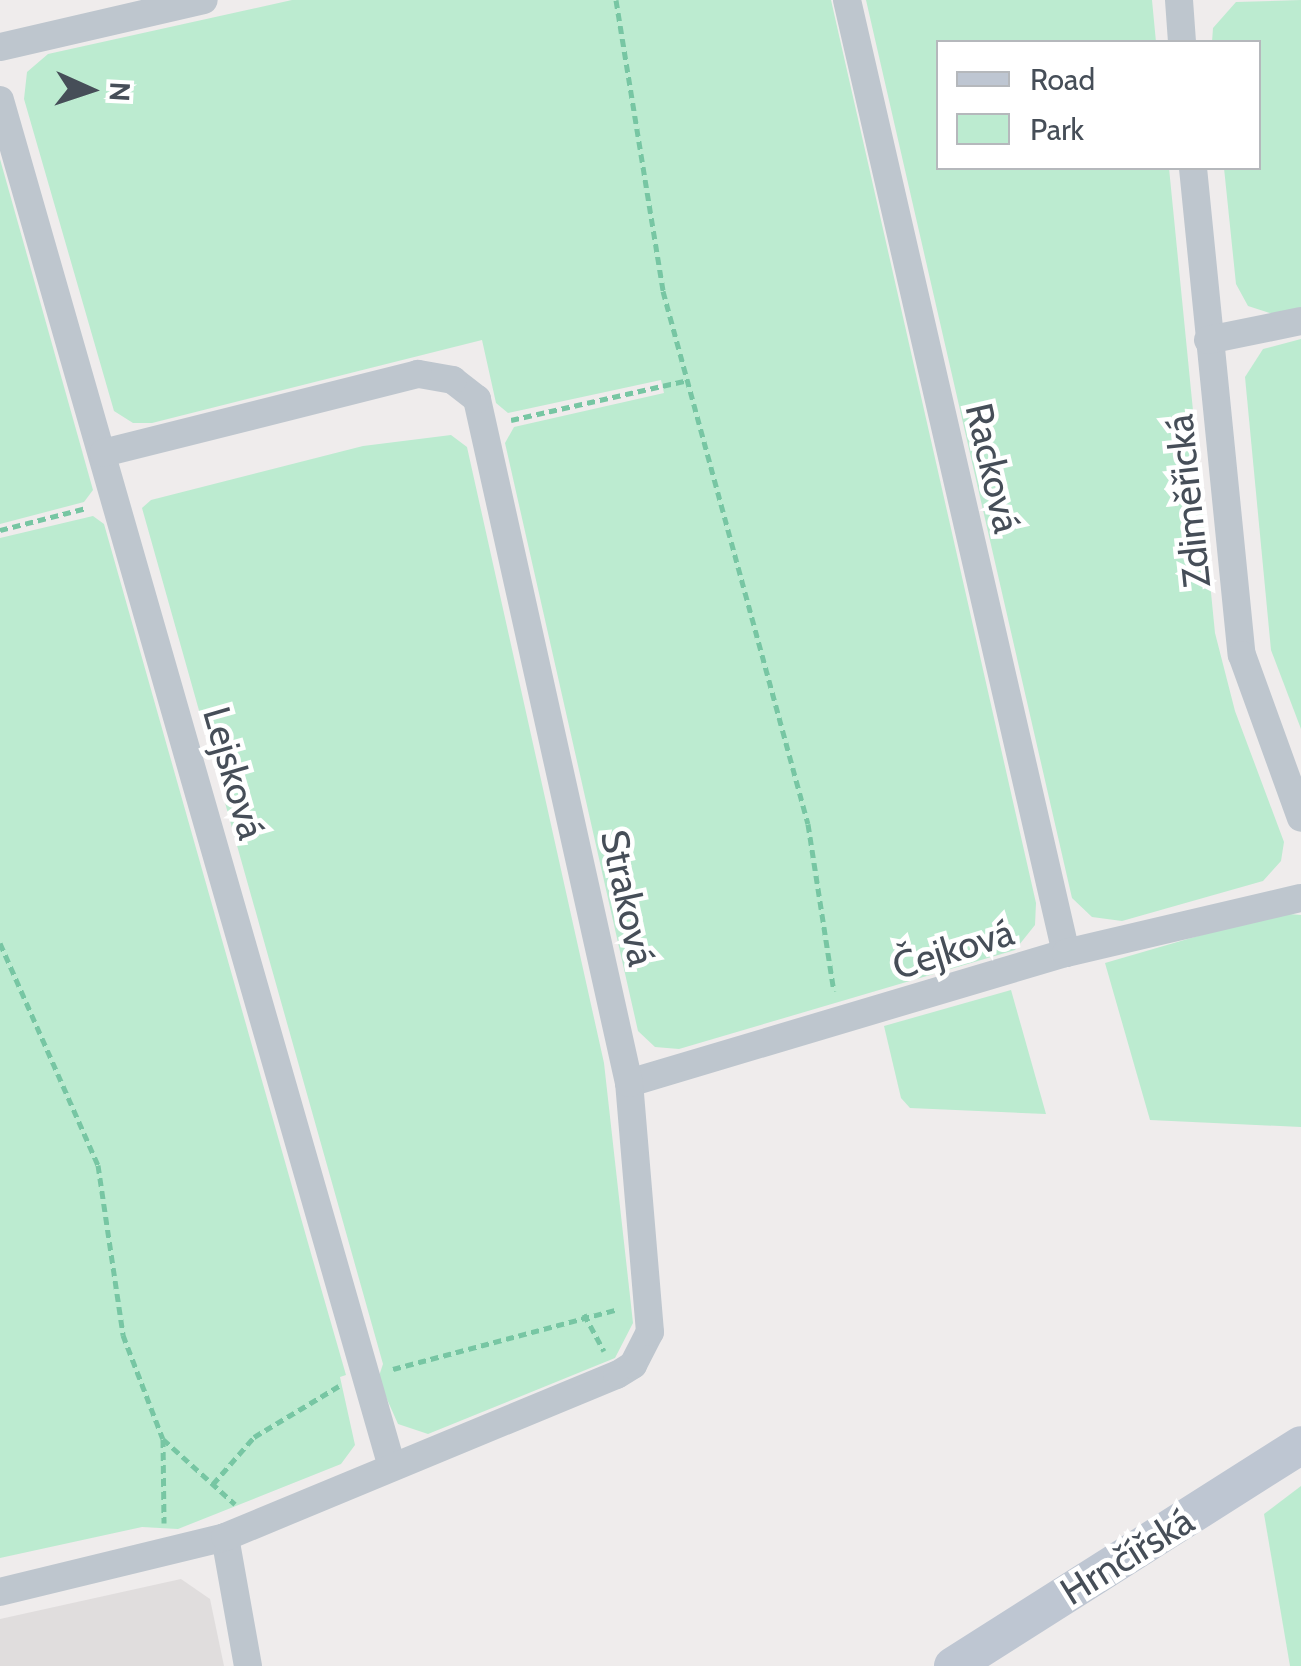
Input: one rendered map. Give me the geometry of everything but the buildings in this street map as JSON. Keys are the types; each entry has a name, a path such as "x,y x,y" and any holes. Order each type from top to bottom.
{"street":[{"path":"0,48 204,0"},
{"name":"Racková","path":"847,0 1066,953"},
{"path":"1180,0 1182,40"},
{"name":"Lejsková","path":"0,100 392,1467"},
{"name":"Zdiměřická","path":"1193,170 1242,655 1301,818"},
{"path":"1208,340 1301,321"},
{"name":"Straková","path":"0,1592 165,1547 225,1537 617,1375 644,1350 650,1306 629,1083 487,425 467,388 440,374 418,374 104,453"},
{"name":"Čejková","path":"629,1083 1066,953 1301,898"},
{"name":"Hrnčířská","path":"953,1666 1301,1445"},
{"path":"225,1537 248,1666"}],"path":[{"path":"616,0 658,260 738,583 808,824 836,1004"},
{"path":"487,425 689,380"},
{"path":"0,530 99,504"},
{"path":"0,943 22,1002 87,1131 111,1224 122,1335 164,1438 165,1547"},
{"path":"380,1367 386,1371 584,1314 631,1308"},
{"path":"584,1314 607,1356"},
{"path":"213,1484 254,1437 347,1382"},
{"path":"164,1438 242,1509"}],"shaded area":[{"path":"181,1579 210,1599 224,1666 0,1666 0,1619"}],"green space":[{"path":"292,0 831,0 1036,903 1035,925 1015,950 679,1049 655,1047 638,1031 505,443 514,427 664,393 661,380 508,413 496,403 482,340 152,423 133,423 114,411 24,99 27,72 48,54"},
{"path":"866,0 1152,0 1156,40 936,40 936,170 1169,170 1215,633 1235,711 1284,842 1281,861 1263,881 1122,921 1092,917 1072,898"},
{"path":"1301,0 1301,309 1273,314 1248,306 1236,284 1224,170 1261,170 1261,40 1212,40 1213,28 1236,2"},
{"path":"0,159 93,490 84,502 0,524"},
{"path":"1301,339 1301,729 1271,650 1245,377 1263,349"},
{"path":"451,435 467,447 604,1063 633,1323 615,1358 428,1434 398,1424 378,1379 383,1364 142,508 151,500 363,446"},
{"path":"93,516 104,524 346,1375 340,1377 355,1445 341,1464 178,1529 142,1527 0,1558 0,538"},
{"path":"1277,913 1301,915 1301,1127 1150,1120 1105,963"},
{"path":"1011,990 1046,1114 910,1108 901,1098 884,1026"},
{"path":"1301,1486 1301,1666 1290,1666 1264,1514"}]}
